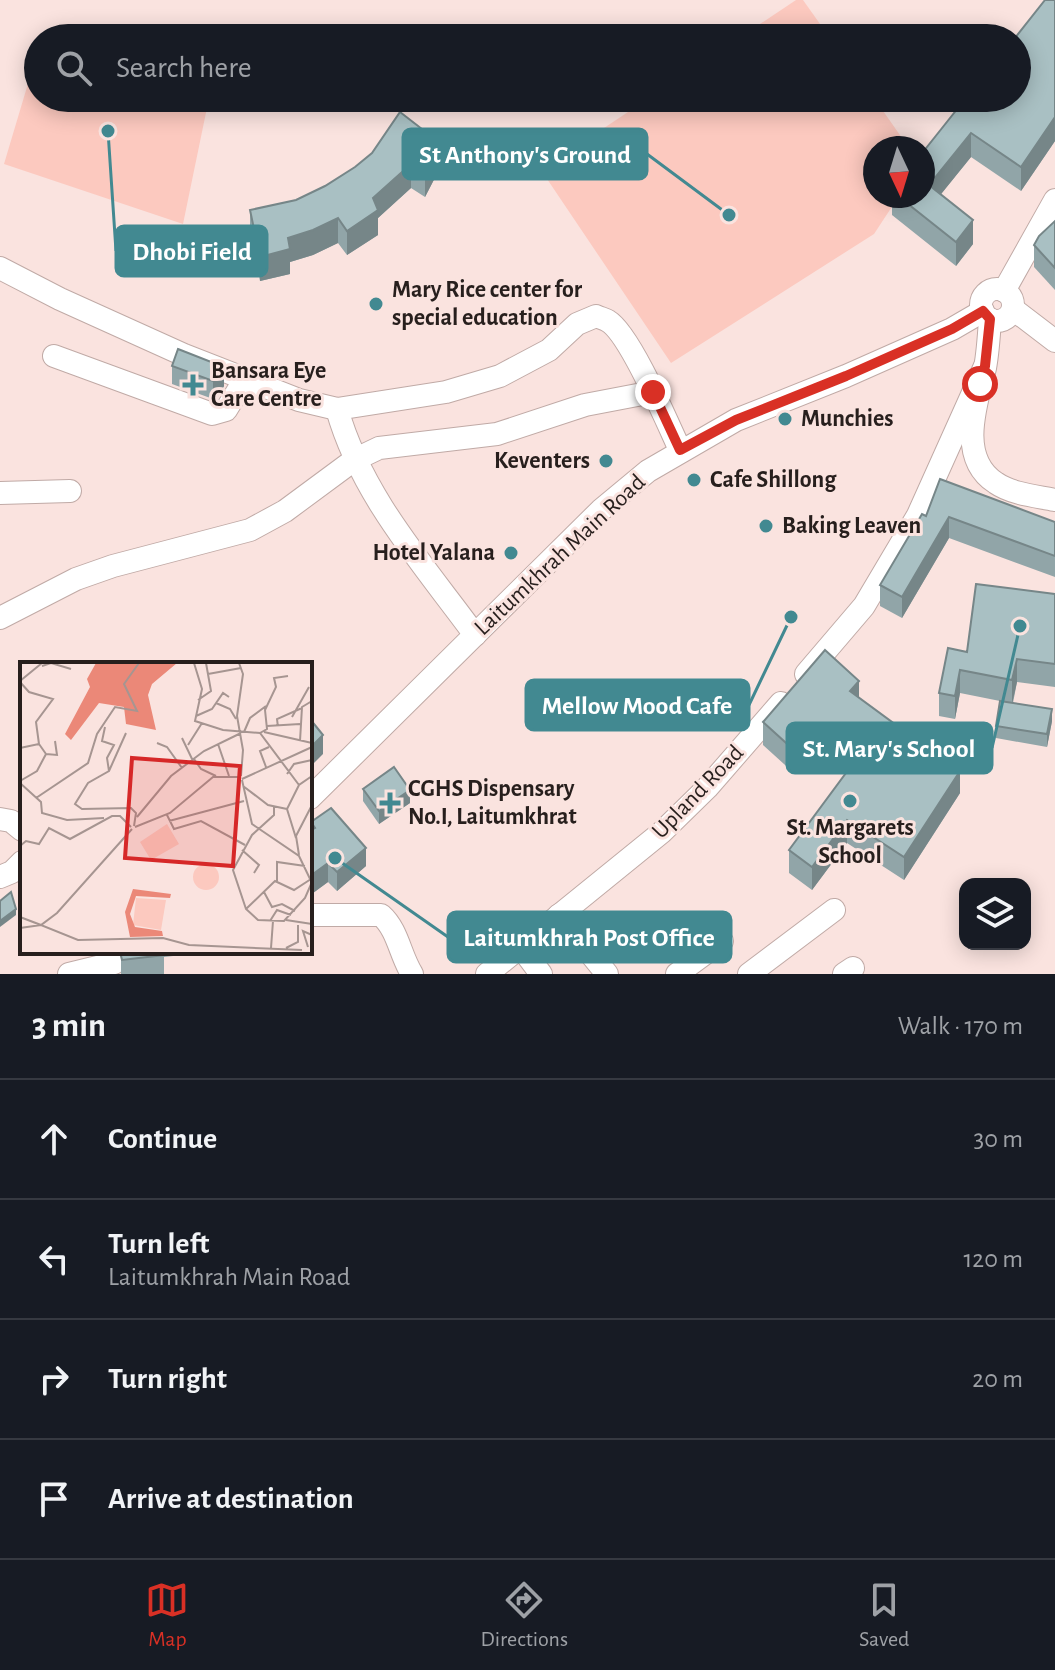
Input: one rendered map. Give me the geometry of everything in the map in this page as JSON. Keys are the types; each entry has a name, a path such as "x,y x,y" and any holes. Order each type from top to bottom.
{"street":[{"path":"1055,200 1008,300 1055,341"},
{"path":"0,268 184,355 299,400 337,409 446,392 500,376 549,350 577,324 596,316 611,322 643,371 680,450"},
{"name":"Laitumkhrah Main Road","path":"312,796 621,491 680,450 736,420 987,315 1006,318 1008,300"},
{"path":"987,315 985,366 972,431 979,463 998,485 1055,500"},
{"path":"54,356 212,414 226,410 245,379"},
{"name":"Upland Road","path":"487,974 662,832 707,788 864,606 918,515 985,366"},
{"path":"0,618 76,579 113,566 250,530 285,511 354,460 379,448 450,442 497,434 585,405 653,392"},
{"path":"337,409 354,460 372,492 475,635"},
{"path":"0,493 70,491"},
{"path":"749,974 834,910"},
{"path":"312,915 381,915 394,931 412,974"},
{"path":"559,915 607,974"},
{"path":"677,974 722,941"},
{"path":"520,946 541,974"},
{"path":"69,974 115,963"}],"shaded area":[{"path":"796,0 803,0 820,24 760,24"},
{"path":"24,97 24,112 206,112 183,224 4,164"},
{"path":"628,112 884,112 901,136 863,136 863,208 891,208 874,234 671,363 541,170"}],"building":[{"path":"1045,0 1055,0 1055,117 1021,167 971,133 935,178 935,137 955,112 1031,112 1031,24 1026,24"},
{"path":"400,112 440,143 425,172 411,164 373,198 378,210 347,231 338,218 288,238 290,249 260,257 250,210 296,200 355,167 372,153"},
{"path":"935,190 973,220 956,242 913,208 935,208"},
{"path":"1055,221 1055,268 1034,245"},
{"path":"178,349 224,367 213,381 172,366"},
{"path":"940,479 1055,522 1055,556 949,517 902,597 880,585 922,514 926,516"},
{"path":"976,584 1055,594 1055,664 1017,659 1012,680 960,670 955,696 939,693 948,648 967,652"},
{"path":"825,650 859,681 850,691 918,741 926,730 960,771 904,857 847,820 812,867 789,850 860,754 820,724 795,751 763,722"},
{"path":"1000,701 1052,709 1047,734 996,726"},
{"path":"312,721 323,735 312,746"},
{"path":"394,767 410,790 379,811 363,789"},
{"path":"331,808 366,848 337,872 328,863 313,874 312,830 315,828 312,821"},
{"path":"11,892 16,909 0,921 0,901"},
{"path":"123,954 164,954 122,960"}],"place":[{"name":"Dhobi Field","path":"108,131"},
{"name":"St Anthony's Ground","path":"729,215"},
{"name":"Mary Rice center for special education","path":"376,304"},
{"name":"Bansara Eye Care Centre","path":"193,385"},
{"name":"Munchies","path":"785,419"},
{"name":"Keventers","path":"606,461"},
{"name":"Cafe Shillong","path":"694,480"},
{"name":"Baking Leaven","path":"766,526"},
{"name":"Hotel Yalana","path":"511,553"},
{"name":"Mellow Mood Cafe","path":"791,617"},
{"name":"St. Mary's School","path":"1020,626"},
{"name":"St. Margarets School","path":"850,801"},
{"name":"CGHS Dispensary No.I, Laitumkhrat","path":"390,803"},
{"name":"Laitumkhrah Post Office","path":"335,858"}],"route":[{"path":"653,392 680,450 736,420 846,376 952,329 983,311 990,319 980,384"}]}
